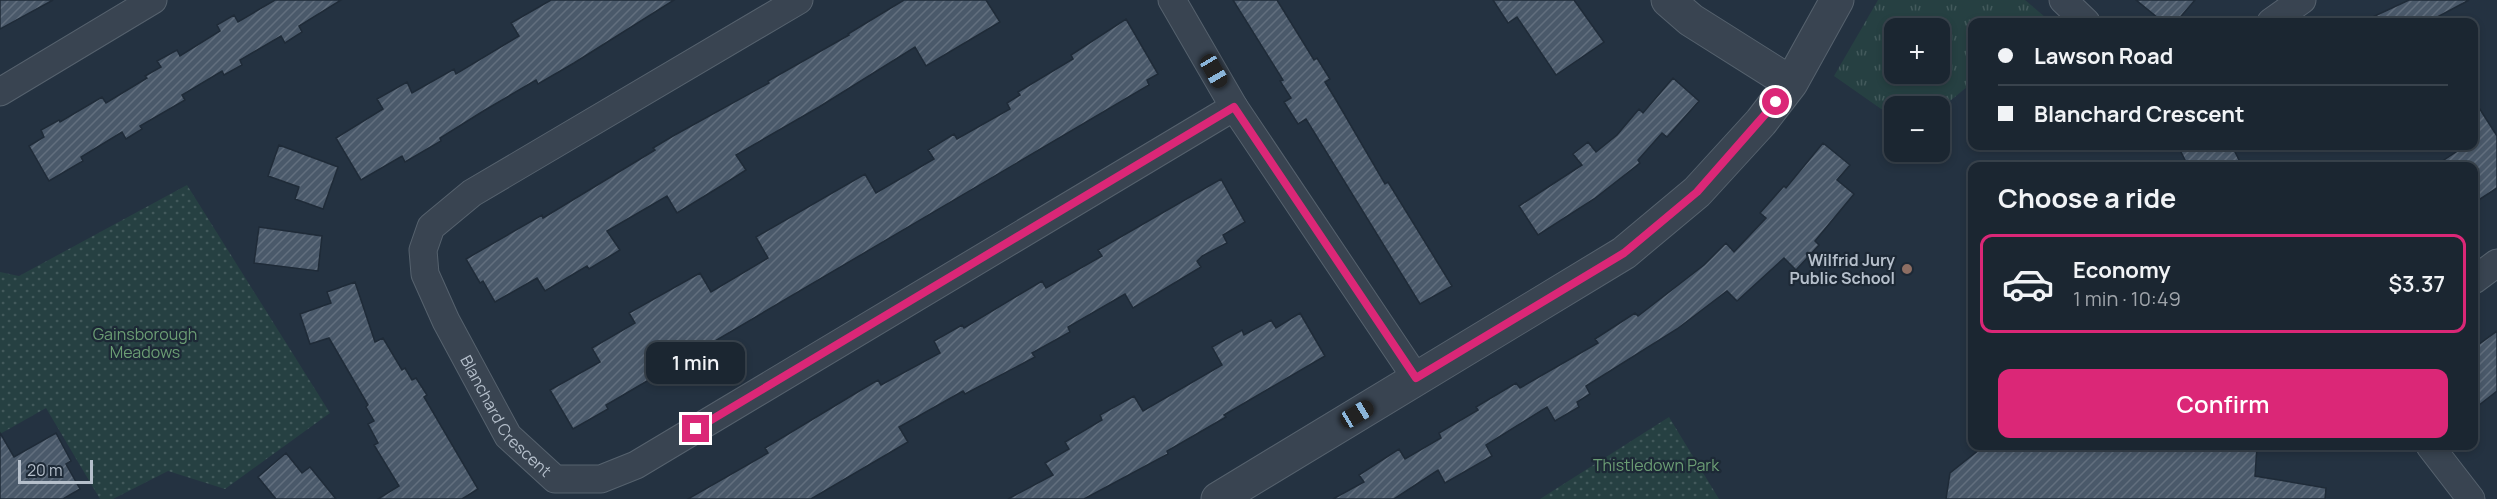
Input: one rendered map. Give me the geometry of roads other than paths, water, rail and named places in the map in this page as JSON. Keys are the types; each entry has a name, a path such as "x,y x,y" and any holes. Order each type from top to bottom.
{"street":[{"path":"0,92 153,0"},
{"name":"Blanchard Crescent","path":"800,0 472,193 431,227 423,250 425,274 446,321 508,436 555,479 601,479 636,465 1234,107"},
{"path":"1172,0 1234,107 1416,378"},
{"path":"1668,0 1691,20 1791,83"},
{"path":"1218,499 1624,253 1697,192 1761,122 1791,83 1838,0"},
{"path":"2063,0 2082,18"},
{"path":"2277,18 2302,0"},
{"path":"2478,277 2497,263"},
{"path":"2433,450 2472,499"}],"place":[{"name":"Wilfrid Jury Public School","path":"1907,269"}],"park label":[{"name":"Gainsborough Meadows","path":"145,343"},
{"name":"Thistledown Park","path":"1656,465"}]}
